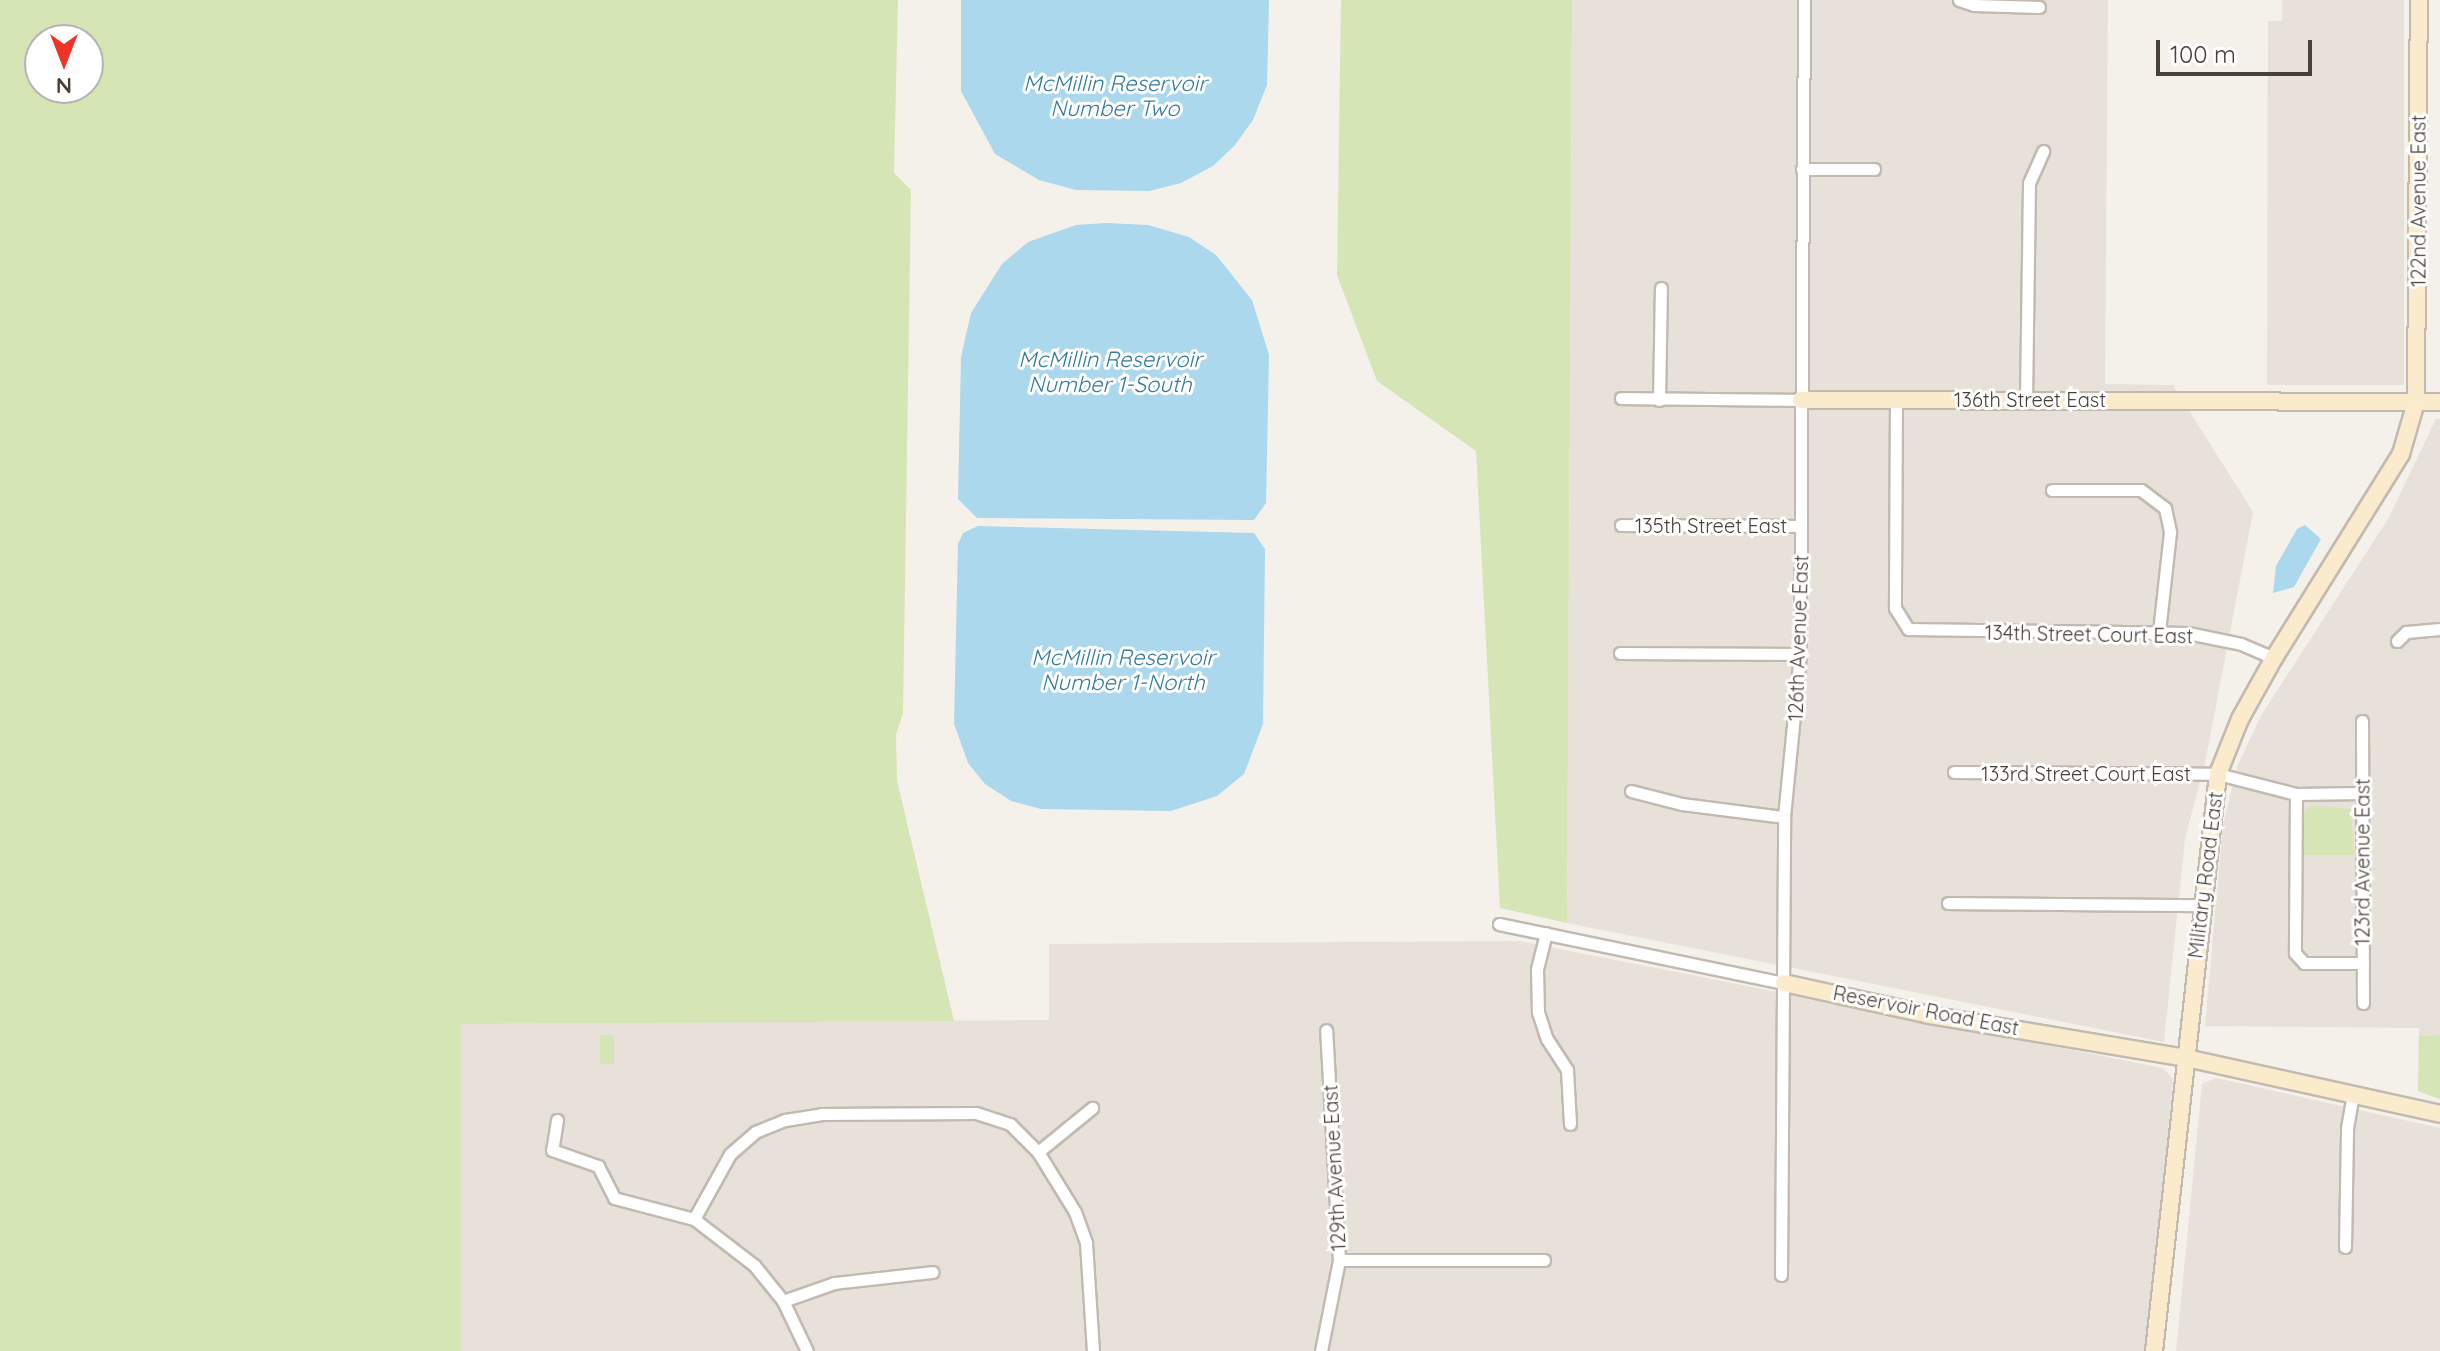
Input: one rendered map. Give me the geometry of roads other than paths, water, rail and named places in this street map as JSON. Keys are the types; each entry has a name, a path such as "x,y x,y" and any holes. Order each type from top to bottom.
{"main road":[{"name":"122nd Avenue East","path":"2416,402 2419,0"},
{"name":"136th Street East","path":"1801,400 2440,402"},
{"name":"Military Road East","path":"2154,1351 2200,905 2218,774 2240,719 2274,658 2401,454 2416,402"},
{"name":"Reservoir Road East","path":"1784,983 1929,1015 2186,1058 2440,1114"}],"street":[{"name":"126th Avenue East","path":"1781,1275 1784,817 1800,654 1804,0"},
{"path":"1961,1 2039,7"},
{"path":"2026,400 2029,183 2043,151"},
{"path":"1802,169 1874,169"},
{"path":"1659,400 1661,288"},
{"name":"136th Street East","path":"1621,398 1801,400"},
{"name":"134th Street Court East","path":"1896,400 1895,608 1902,623 1915,632 2159,632 2216,637 2274,658"},
{"path":"2052,490 2135,490 2160,500 2170,522 2159,632"},
{"name":"135th Street East","path":"1621,525 1801,526"},
{"path":"2397,641 2406,632 2440,629"},
{"path":"1620,653 1800,654"},
{"name":"123rd Avenue East","path":"2362,721 2363,1003"},
{"name":"133rd Street Court East","path":"1954,772 2218,774 2296,794 2362,793"},
{"path":"1631,791 1682,804 1784,817"},
{"path":"2296,794 2298,959 2363,963"},
{"path":"1948,903 2200,905"},
{"name":"Reservoir Road East","path":"1499,924 1784,983"},
{"path":"1546,933 1537,969 1538,1012 1547,1039 1567,1070 1570,1124"},
{"name":"129th Avenue East","path":"1321,1351 1339,1260 1326,1030"},
{"path":"2345,1247 2346,1154 2353,1095"},
{"path":"1038,1152 1092,1108"},
{"path":"694,1219 720,1168 740,1143 799,1116 976,1113 1010,1124 1038,1152 1075,1212 1086,1243 1093,1351"},
{"path":"557,1120 552,1150 598,1166 614,1198 694,1219 754,1265 783,1301 807,1351"},
{"path":"1339,1260 1544,1260"},
{"path":"783,1301 834,1283 932,1272"}],"water":[{"name":"McMillin Reservoir Number Two","path":"961,0 1269,0 1267,85 1253,120 1235,145 1213,166 1181,183 1149,191 1076,190 1039,180 995,154 961,91"},
{"name":"McMillin Reservoir Number 1-South","path":"1076,225 1148,225 1189,237 1216,255 1252,300 1269,355 1266,503 1254,520 977,518 958,499 961,357 971,313 1002,264 1028,242"},
{"path":"2305,525 2321,539 2294,587 2273,593 2276,566 2297,529"},
{"name":"McMillin Reservoir Number 1-North","path":"978,526 1254,533 1265,549 1263,724 1244,774 1217,796 1171,811 1041,809 1011,801 985,784 968,763 954,724 958,544 963,533"}]}
